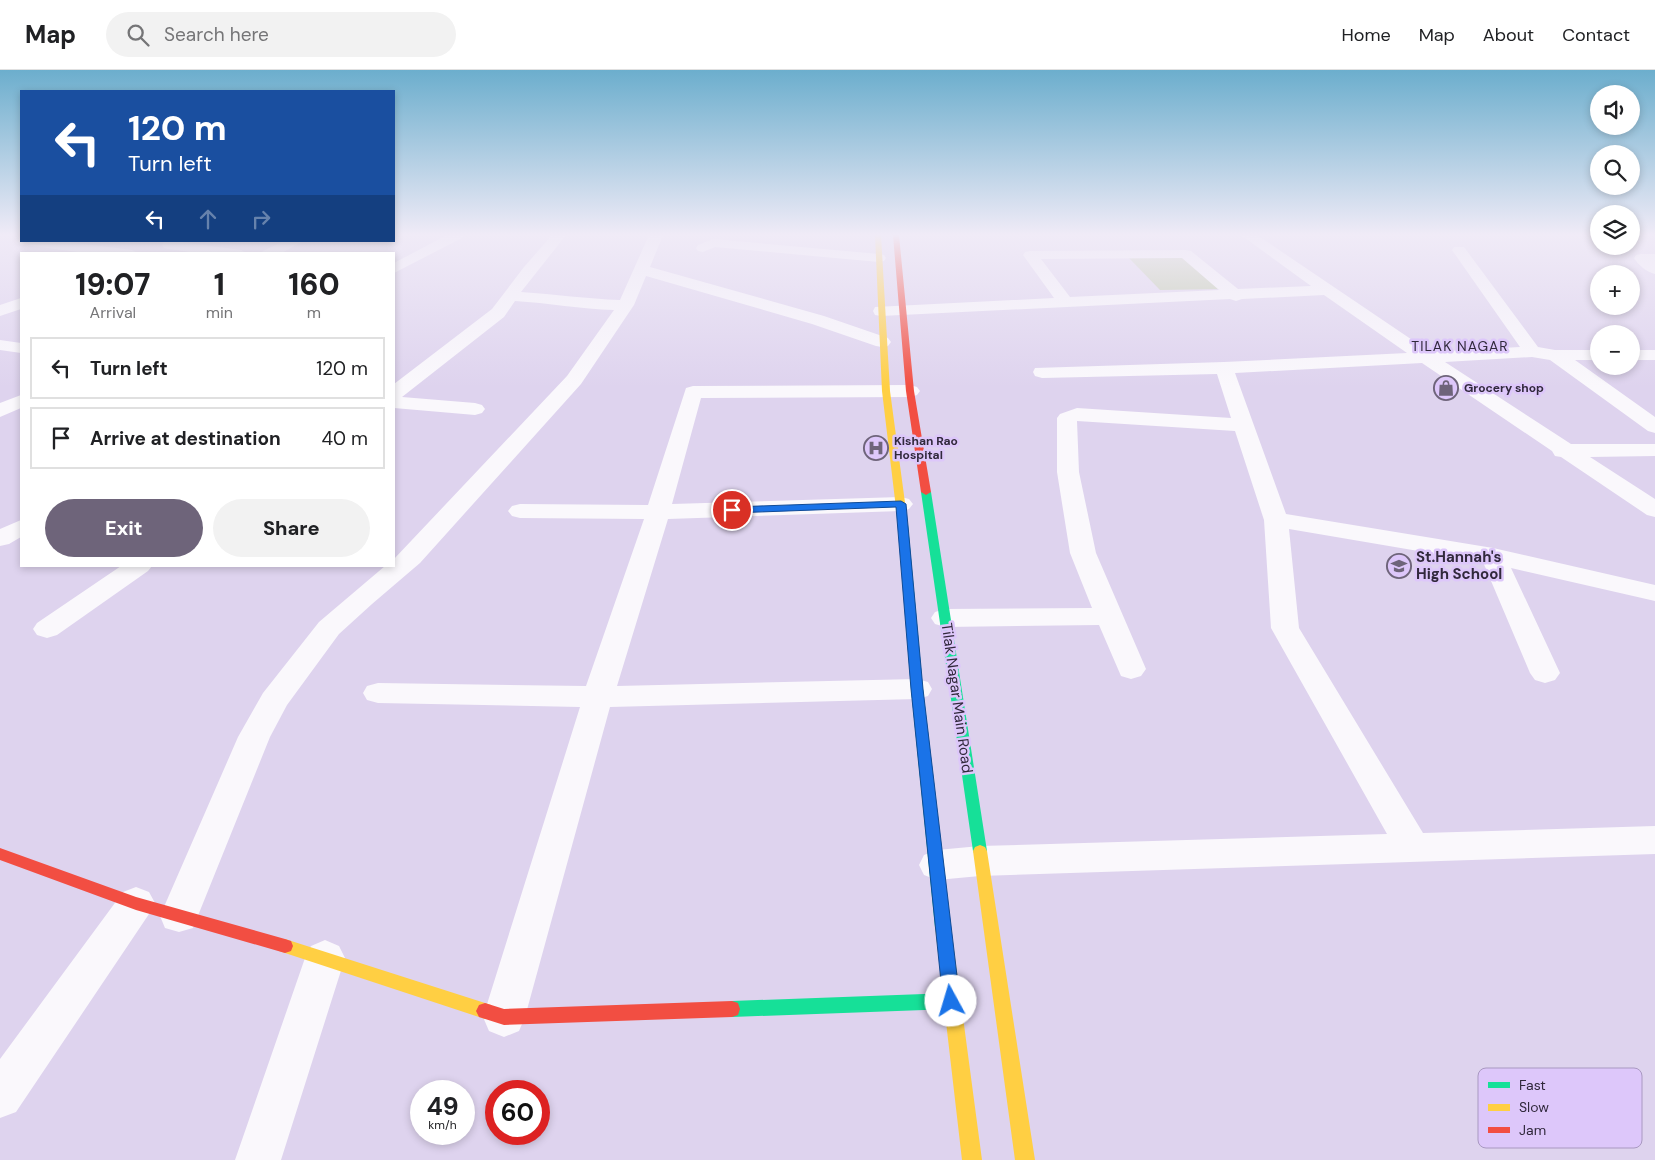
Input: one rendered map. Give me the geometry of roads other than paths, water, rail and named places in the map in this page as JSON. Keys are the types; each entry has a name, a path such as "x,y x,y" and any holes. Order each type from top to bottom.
{"main road":[{"name":"Tilak Nagar Main Road","path":"880,286 882,342 898,391 945,618 1025,1160"},
{"name":"Tilak Nagar Main Road","path":"901,286 903,310 898,391 901,504 917,689 951,1001 972,1160"},
{"path":"0,854 136,903 325,958 504,1017 951,1001"}],"street":[{"path":"395,391 498,313 517,286"},
{"path":"179,916 254,737 274,700 329,628 411,558 574,380 626,305 635,286"},
{"path":"698,286 818,320 882,342"},
{"path":"1053,286 1065,302"},
{"path":"1224,286 1236,296"},
{"path":"1320,286 1563,451 1655,510"},
{"path":"1485,286 1532,352"},
{"path":"881,311 1236,296 1326,290"},
{"path":"510,296 559,299 582,304 626,305"},
{"path":"0,311 20,303"},
{"path":"0,345 20,348"},
{"path":"1042,372 1224,368 1532,352 1555,355 1590,355"},
{"path":"1555,355 1655,427"},
{"path":"1640,355 1655,355"},
{"path":"1224,368 1276,520 1284,628 1413,847"},
{"path":"504,1017 598,697 658,512 693,392 898,391"},
{"path":"0,411 20,401"},
{"path":"395,402 475,409"},
{"path":"1131,669 1083,553 1068,472 1067,418 1077,414 1244,425"},
{"path":"1563,451 1655,450"},
{"path":"520,511 658,512 901,504"},
{"path":"1276,520 1493,556 1655,593"},
{"path":"0,539 20,528"},
{"path":"1493,556 1545,673"},
{"path":"47,629 138,567"},
{"path":"945,618 1109,616"},
{"path":"378,693 598,697 917,689"},
{"path":"937,865 980,861 1655,840"},
{"path":"0,1096 136,903"},
{"path":"258,1160 325,958"}],"place":[{"name":"Grocery shop","path":"1446,388"},
{"name":"Kishan Rao Hospital","path":"876,448"},
{"name":"St.Hannah's High School","path":"1399,566"}],"district":[{"name":"TILAK NAGAR","path":"1460,346"}]}
